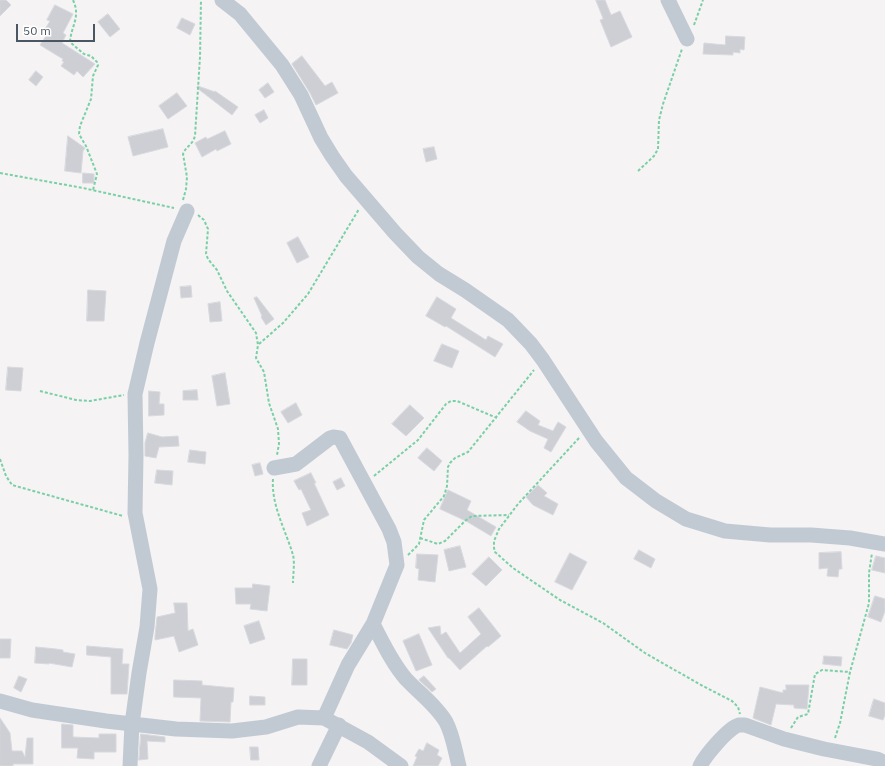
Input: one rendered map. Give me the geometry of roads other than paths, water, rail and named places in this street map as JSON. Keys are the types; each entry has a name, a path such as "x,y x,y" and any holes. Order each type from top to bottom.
{"street":[{"path":"222,0 240,14 282,65 301,95 321,138 346,176 395,233 418,257 439,274 508,320 531,344 596,441 626,478 656,502 686,519 725,531 770,535 811,535 880,543"},
{"path":"668,0 687,39"},
{"path":"130,766 132,724 147,628 150,589 137,523 135,504 135,394 146,343 184,210"},
{"path":"274,468 296,464 330,438 337,437 343,442 389,529 394,542 397,565 373,624 348,665 324,718"},
{"path":"373,624 387,652 406,679 445,721 451,735 459,766"},
{"path":"0,701 32,710 106,721 176,729 232,731 266,727 298,717 324,718 368,742 401,766"},
{"path":"319,766 339,725"},
{"path":"700,766 704,759 725,735 740,725 784,740 877,759 885,763"}]}
